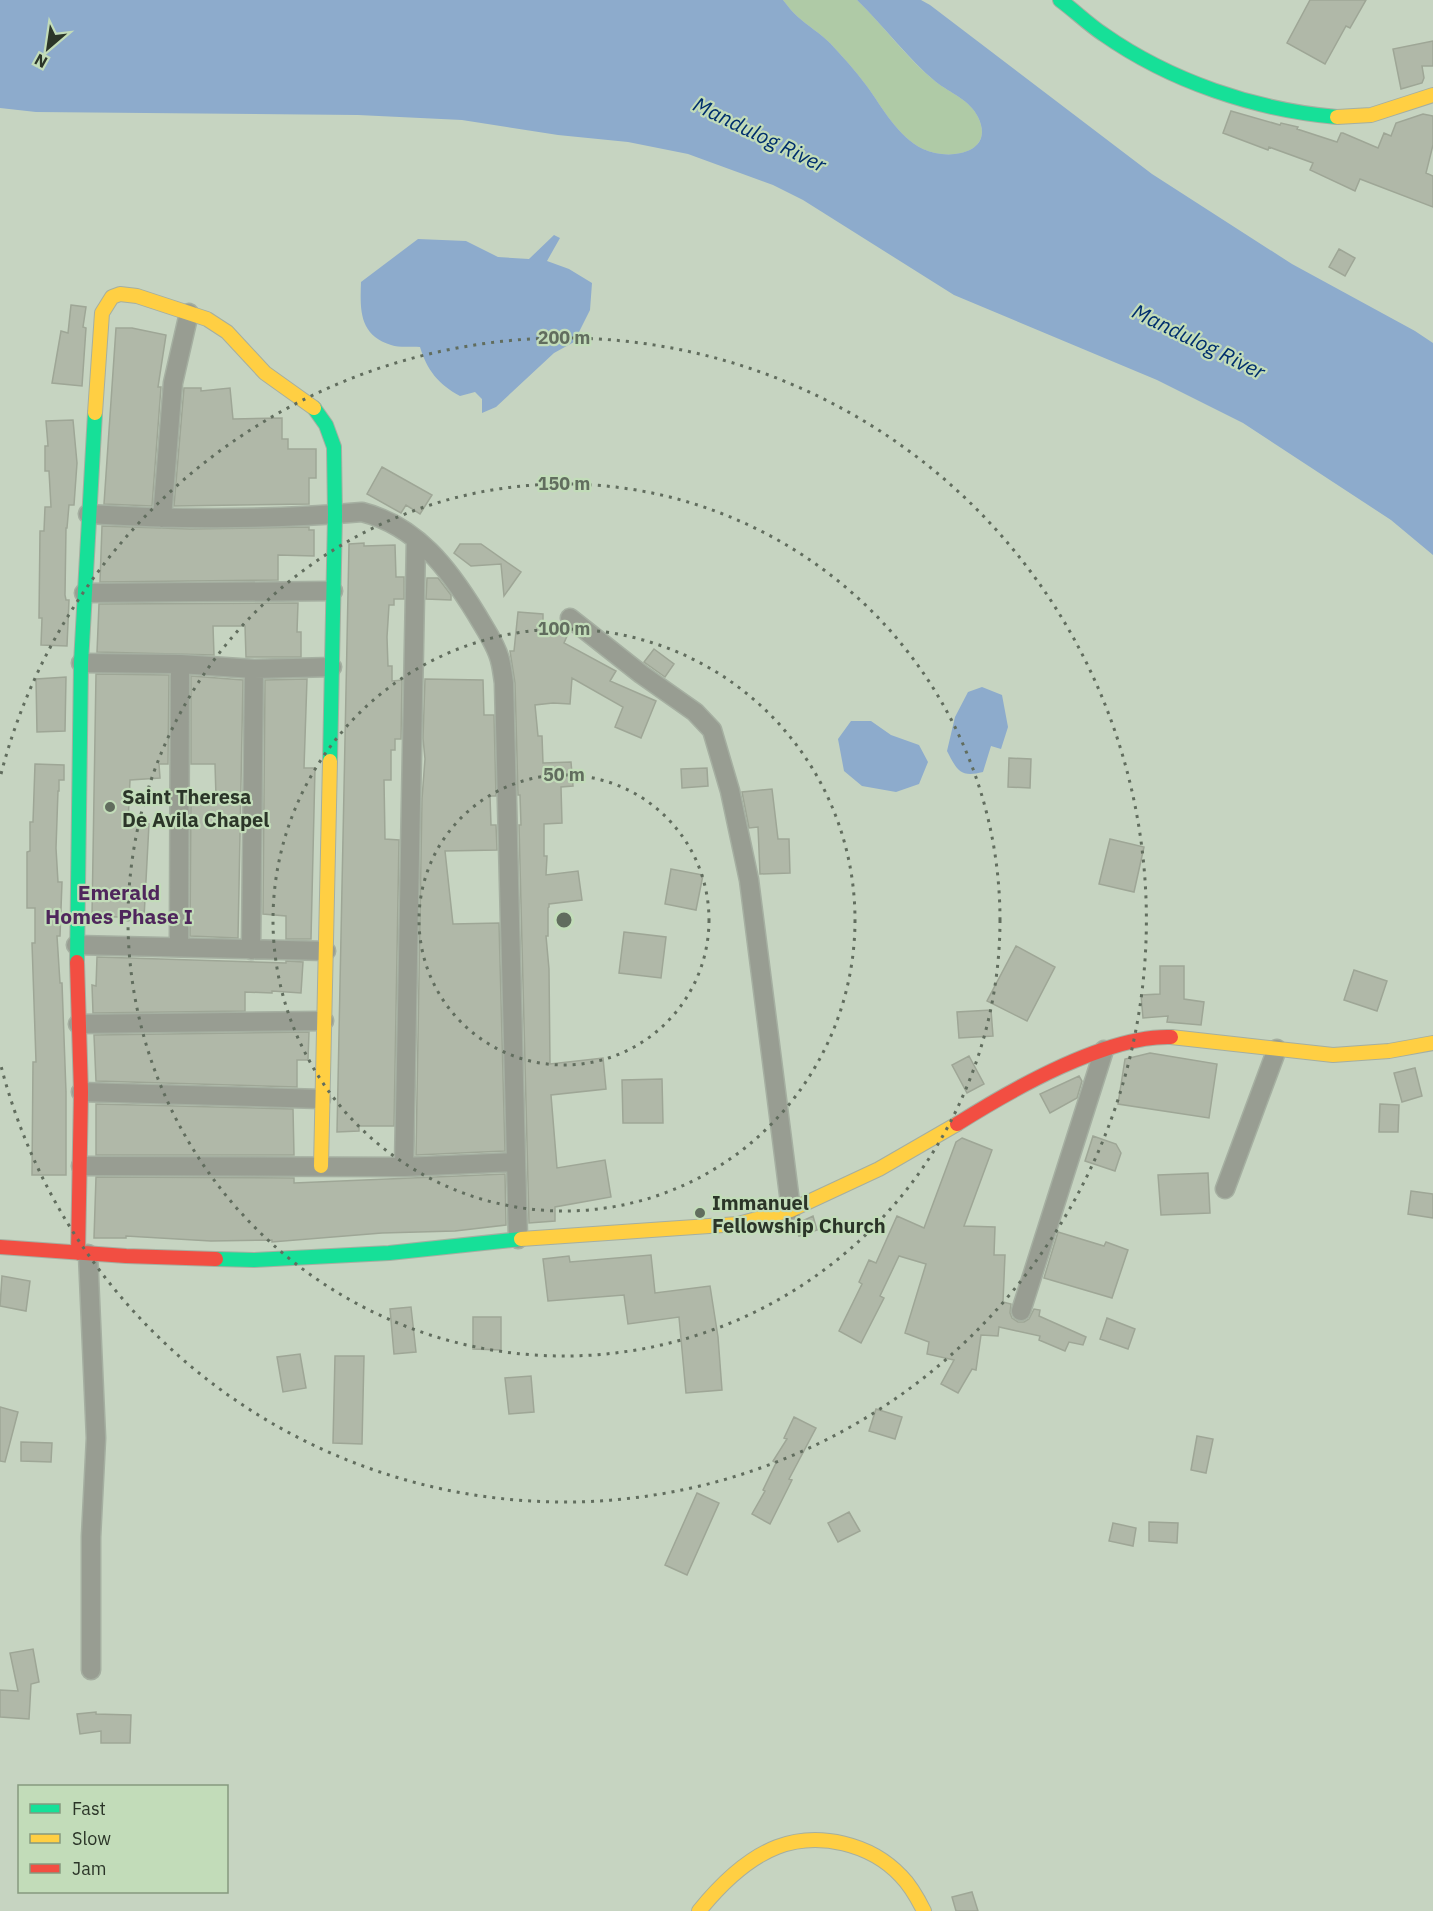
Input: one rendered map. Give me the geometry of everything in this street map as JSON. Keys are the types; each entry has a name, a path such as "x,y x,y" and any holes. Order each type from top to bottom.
{"street":[{"path":"1060,0 1104,34 1152,63 1213,91 1270,106 1317,115 1350,118 1380,113 1433,95"},
{"path":"91,1670 91,1537 96,1438 83,1253 76,945 81,663 88,514 102,313 107,302 120,294 137,296 207,319 227,332 265,373 315,409 322,417 334,447 335,515 321,1167"},
{"path":"162,518 173,382 189,313"},
{"path":"88,514 213,519 362,512 387,520 416,540 446,567 490,636 500,660 504,683 518,1239"},
{"path":"404,1167 416,540"},
{"path":"84,593 333,591"},
{"path":"570,618 641,674 695,712 712,730 730,791 749,880 792,1210"},
{"path":"81,663 180,664 254,669 332,667"},
{"path":"179,947 180,664"},
{"path":"251,950 254,669"},
{"path":"76,945 326,951"},
{"path":"78,1024 324,1021"},
{"path":"0,1247 254,1260 389,1253 518,1239 738,1224 792,1210 879,1169 1006,1093 1130,1041 1159,1037 1184,1038 1333,1055 1389,1051 1433,1043"},
{"path":"1225,1189 1277,1049"},
{"path":"1021,1311 1104,1050"},
{"path":"81,1092 321,1099"},
{"path":"81,1166 404,1167 515,1162"},
{"path":"699,1911 730,1878 762,1854 788,1843 814,1840 858,1847 888,1863 905,1879 924,1911"}],"green space":[{"path":"783,0 857,0 925,73 970,106 978,117 982,129 981,139 975,147 956,154 933,153 914,143 891,121 862,79 839,53 826,39 796,15"}],"water":[{"name":"Mandulog River","path":"0,0 783,0 796,15 826,39 844,58 862,79 891,121 906,137 933,153 956,154 975,147 981,139 982,129 978,117 965,101 925,73 857,0 921,0 1152,174 1292,264 1433,343 1433,555 1391,520 1243,423 1157,380 954,295 803,200 773,185 688,154 628,142 558,135 462,120 358,115 36,112 0,108"},
{"path":"554,235 560,238 547,261 569,269 592,283 590,310 574,342 554,353 496,407 482,413 482,399 475,392 460,396 445,387 426,363 420,347 391,345 380,341 367,328 362,312 361,282 418,239 466,241 498,257 529,259"},
{"path":"982,687 1002,695 1008,727 1001,749 991,746 983,772 969,774 957,768 947,751 955,717 968,692"},
{"path":"851,721 871,721 891,735 919,745 928,762 919,784 896,792 862,786 844,771 838,739"}],"building":[{"path":"1310,0 1366,0 1350,28 1346,26 1325,64 1287,43"},
{"path":"1433,41 1433,66 1422,66 1424,78 1422,83 1401,89 1393,49"},
{"path":"1231,111 1280,125 1281,123 1298,127 1297,129 1337,142 1343,133 1378,148 1384,133 1391,136 1396,123 1423,114 1433,116 1433,145 1426,173 1433,176 1433,207 1360,179 1355,191 1310,170 1313,163 1269,147 1268,150 1223,133"},
{"path":"1339,249 1355,258 1345,276 1329,267"},
{"path":"71,305 86,307 83,327 86,328 82,386 52,383 61,331 68,333"},
{"path":"116,328 132,328 166,335 158,387 161,387 152,506 104,504"},
{"path":"184,388 201,388 201,391 230,388 233,419 282,418 282,439 288,439 288,449 316,449 316,478 309,478 309,504 174,506"},
{"path":"73,420 77,463 74,505 69,505 66,528 65,595 66,600 69,600 67,646 41,645 40,531 44,531 45,507 51,507 49,471 45,471 45,446 48,446 46,421"},
{"path":"382,467 432,495 420,514 406,505 401,513 367,494"},
{"path":"102,526 190,529 309,527 309,530 314,530 314,556 278,555 278,580 100,582"},
{"path":"364,543 364,546 395,545 396,577 404,577 404,599 394,599 394,605 389,605 387,637 388,666 392,666 392,681 402,680 401,739 395,739 395,750 391,750 391,780 384,780 385,839 399,840 394,1126 359,1126 359,1131 337,1132 349,544"},
{"path":"460,544 481,544 521,572 504,596 501,564 471,566 454,553"},
{"path":"427,578 438,578 451,595 451,600 426,599"},
{"path":"298,603 297,632 301,632 301,657 246,657 245,626 213,626 214,655 97,652 99,604"},
{"path":"518,612 543,614 543,624 567,636 564,643 616,671 610,681 656,701 641,738 615,727 623,707 572,678 570,704 535,705 538,736 542,736 543,763 571,762 573,786 561,787 562,823 544,824 546,875 578,871 582,900 549,904 548,908 548,936 546,936 549,969 550,1064 603,1058 606,1089 551,1095 557,1168 605,1160 611,1197 555,1207 555,1221 529,1223 519,825 521,825 515,683 510,651 514,651"},
{"path":"654,649 674,664 665,677 644,662"},
{"path":"96,674 169,675 168,764 159,764 160,778 130,780 128,823 149,824 144,918 92,916"},
{"path":"191,676 243,680 238,938 190,936 191,797 216,797 215,764 191,764"},
{"path":"66,677 65,731 37,732 36,679"},
{"path":"307,679 304,768 315,768 311,939 286,939 286,916 263,914 265,680"},
{"path":"425,679 483,680 484,715 494,715 496,796 490,796 491,825 496,825 497,850 445,851 453,924 499,923 505,1151 416,1155"},
{"path":"1009,758 1031,759 1030,788 1008,787"},
{"path":"35,764 64,765 64,780 59,780 56,848 58,882 62,882 60,936 57,936 60,983 62,983 66,1175 32,1175 33,1062 36,1062 32,943 35,943 35,908 27,908 27,852 30,851 30,822 33,822"},
{"path":"707,768 708,786 682,788 681,769"},
{"path":"772,789 778,839 789,839 790,873 760,874 758,827 749,828 742,792"},
{"path":"1110,839 1144,847 1134,892 1099,884"},
{"path":"671,869 703,875 696,910 665,904"},
{"path":"624,932 666,937 661,978 619,973"},
{"path":"1016,946 1055,967 1027,1021 987,1001"},
{"path":"97,957 303,962 301,993 245,992 245,1011 93,1013 92,985 96,986"},
{"path":"1160,966 1184,966 1184,999 1204,1002 1201,1025 1167,1022 1168,1016 1143,1018 1141,995 1160,994"},
{"path":"1354,970 1387,981 1377,1011 1344,1000"},
{"path":"991,1010 993,1036 959,1038 957,1012"},
{"path":"309,1032 308,1060 297,1060 297,1087 96,1081 94,1035"},
{"path":"1150,1053 1217,1064 1209,1118 1118,1104 1125,1059"},
{"path":"969,1056 984,1084 967,1093 952,1065"},
{"path":"1415,1068 1422,1096 1402,1102 1394,1073"},
{"path":"1079,1076 1082,1081 1077,1098 1050,1113 1040,1094"},
{"path":"662,1079 663,1123 623,1123 622,1080"},
{"path":"96,1104 293,1109 294,1155 96,1155"},
{"path":"1380,1104 1399,1105 1398,1132 1379,1132"},
{"path":"1093,1136 1116,1144 1121,1153 1115,1171 1085,1161"},
{"path":"962,1138 992,1150 964,1226 995,1227 994,1255 1005,1255 1003,1302 1011,1304 1012,1318 1018,1322 1024,1322 1029,1319 1034,1309 1040,1310 1039,1316 1086,1337 1083,1345 1069,1342 1065,1351 1039,1340 1040,1336 999,1327 998,1336 981,1335 976,1370 972,1369 958,1393 941,1384 954,1360 927,1354 929,1342 905,1333 926,1264 899,1256 880,1296 884,1298 861,1343 839,1331 862,1284 859,1282 869,1260 876,1263 897,1216 924,1228 956,1142"},
{"path":"1208,1173 1210,1213 1161,1215 1158,1175"},
{"path":"505,1174 506,1225 455,1231 382,1233 272,1242 272,1240 211,1241 126,1236 126,1238 94,1238 96,1177 294,1178 294,1183"},
{"path":"1411,1191 1433,1194 1433,1218 1408,1214"},
{"path":"813,1216 817,1230 799,1236 796,1224"},
{"path":"1058,1232 1104,1246 1106,1242 1128,1250 1112,1298 1044,1278"},
{"path":"651,1255 655,1293 710,1286 718,1337 722,1390 686,1393 679,1317 628,1324 624,1295 548,1301 543,1259 569,1256 570,1262"},
{"path":"2,1276 30,1281 26,1311 0,1306"},
{"path":"411,1307 416,1352 394,1354 390,1309"},
{"path":"473,1317 501,1317 501,1350 473,1349"},
{"path":"1107,1318 1135,1329 1128,1349 1100,1339"},
{"path":"300,1354 306,1388 283,1392 277,1357"},
{"path":"335,1356 364,1356 362,1444 333,1443"},
{"path":"531,1376 534,1412 509,1414 505,1378"},
{"path":"0,1407 18,1412 5,1462 0,1461"},
{"path":"876,1409 902,1417 895,1439 869,1431"},
{"path":"794,1417 816,1428 789,1479 792,1480 770,1524 752,1514 765,1491 763,1490 776,1463 773,1461 787,1439 784,1438"},
{"path":"1197,1436 1213,1439 1206,1473 1191,1470"},
{"path":"21,1442 52,1443 51,1462 21,1461"},
{"path":"697,1493 719,1503 687,1575 665,1565"},
{"path":"849,1512 860,1531 838,1542 828,1523"},
{"path":"1149,1522 1178,1523 1177,1543 1149,1541"},
{"path":"1113,1523 1136,1528 1133,1546 1109,1541"},
{"path":"33,1649 39,1682 31,1684 29,1719 0,1717 0,1690 18,1691 10,1653"},
{"path":"96,1712 96,1714 131,1715 130,1743 101,1743 101,1731 80,1734 77,1714"},
{"path":"972,1892 978,1911 956,1911 952,1897"}],"traffic: fast":[{"path":"1060,0 1097,30 1129,51 1185,79 1275,108 1337,117"},
{"path":"314,408 326,425 334,447 335,515 330,761"},
{"path":"77,962 81,663 95,413"},
{"path":"216,1259 254,1260 389,1253 521,1239"}],"traffic: slow":[{"path":"1337,117 1371,115 1433,95"},
{"path":"95,413 102,313 112,297 120,294 137,296 207,319 227,332 265,373 314,408"},
{"path":"321,1166 330,761"},
{"path":"1171,1037 1333,1055 1389,1051 1433,1043"},
{"path":"521,1239 738,1224 791,1210 879,1169 957,1124"},
{"path":"699,1911 725,1882 755,1858 777,1847 810,1840 844,1843 875,1856 905,1880 924,1911"}],"traffic: jam":[{"path":"77,962 81,1092 78,1253"},
{"path":"957,1124 1032,1081 1089,1055 1118,1045 1171,1037"},
{"path":"0,1247 126,1256 216,1259"}],"place":[{"name":"Saint Theresa De Avila Chapel","path":"110,807"},
{"name":"Immanuel Fellowship Church","path":"700,1213"}],"district":[{"name":"Emerald Homes Phase I","path":"119,904"}]}
